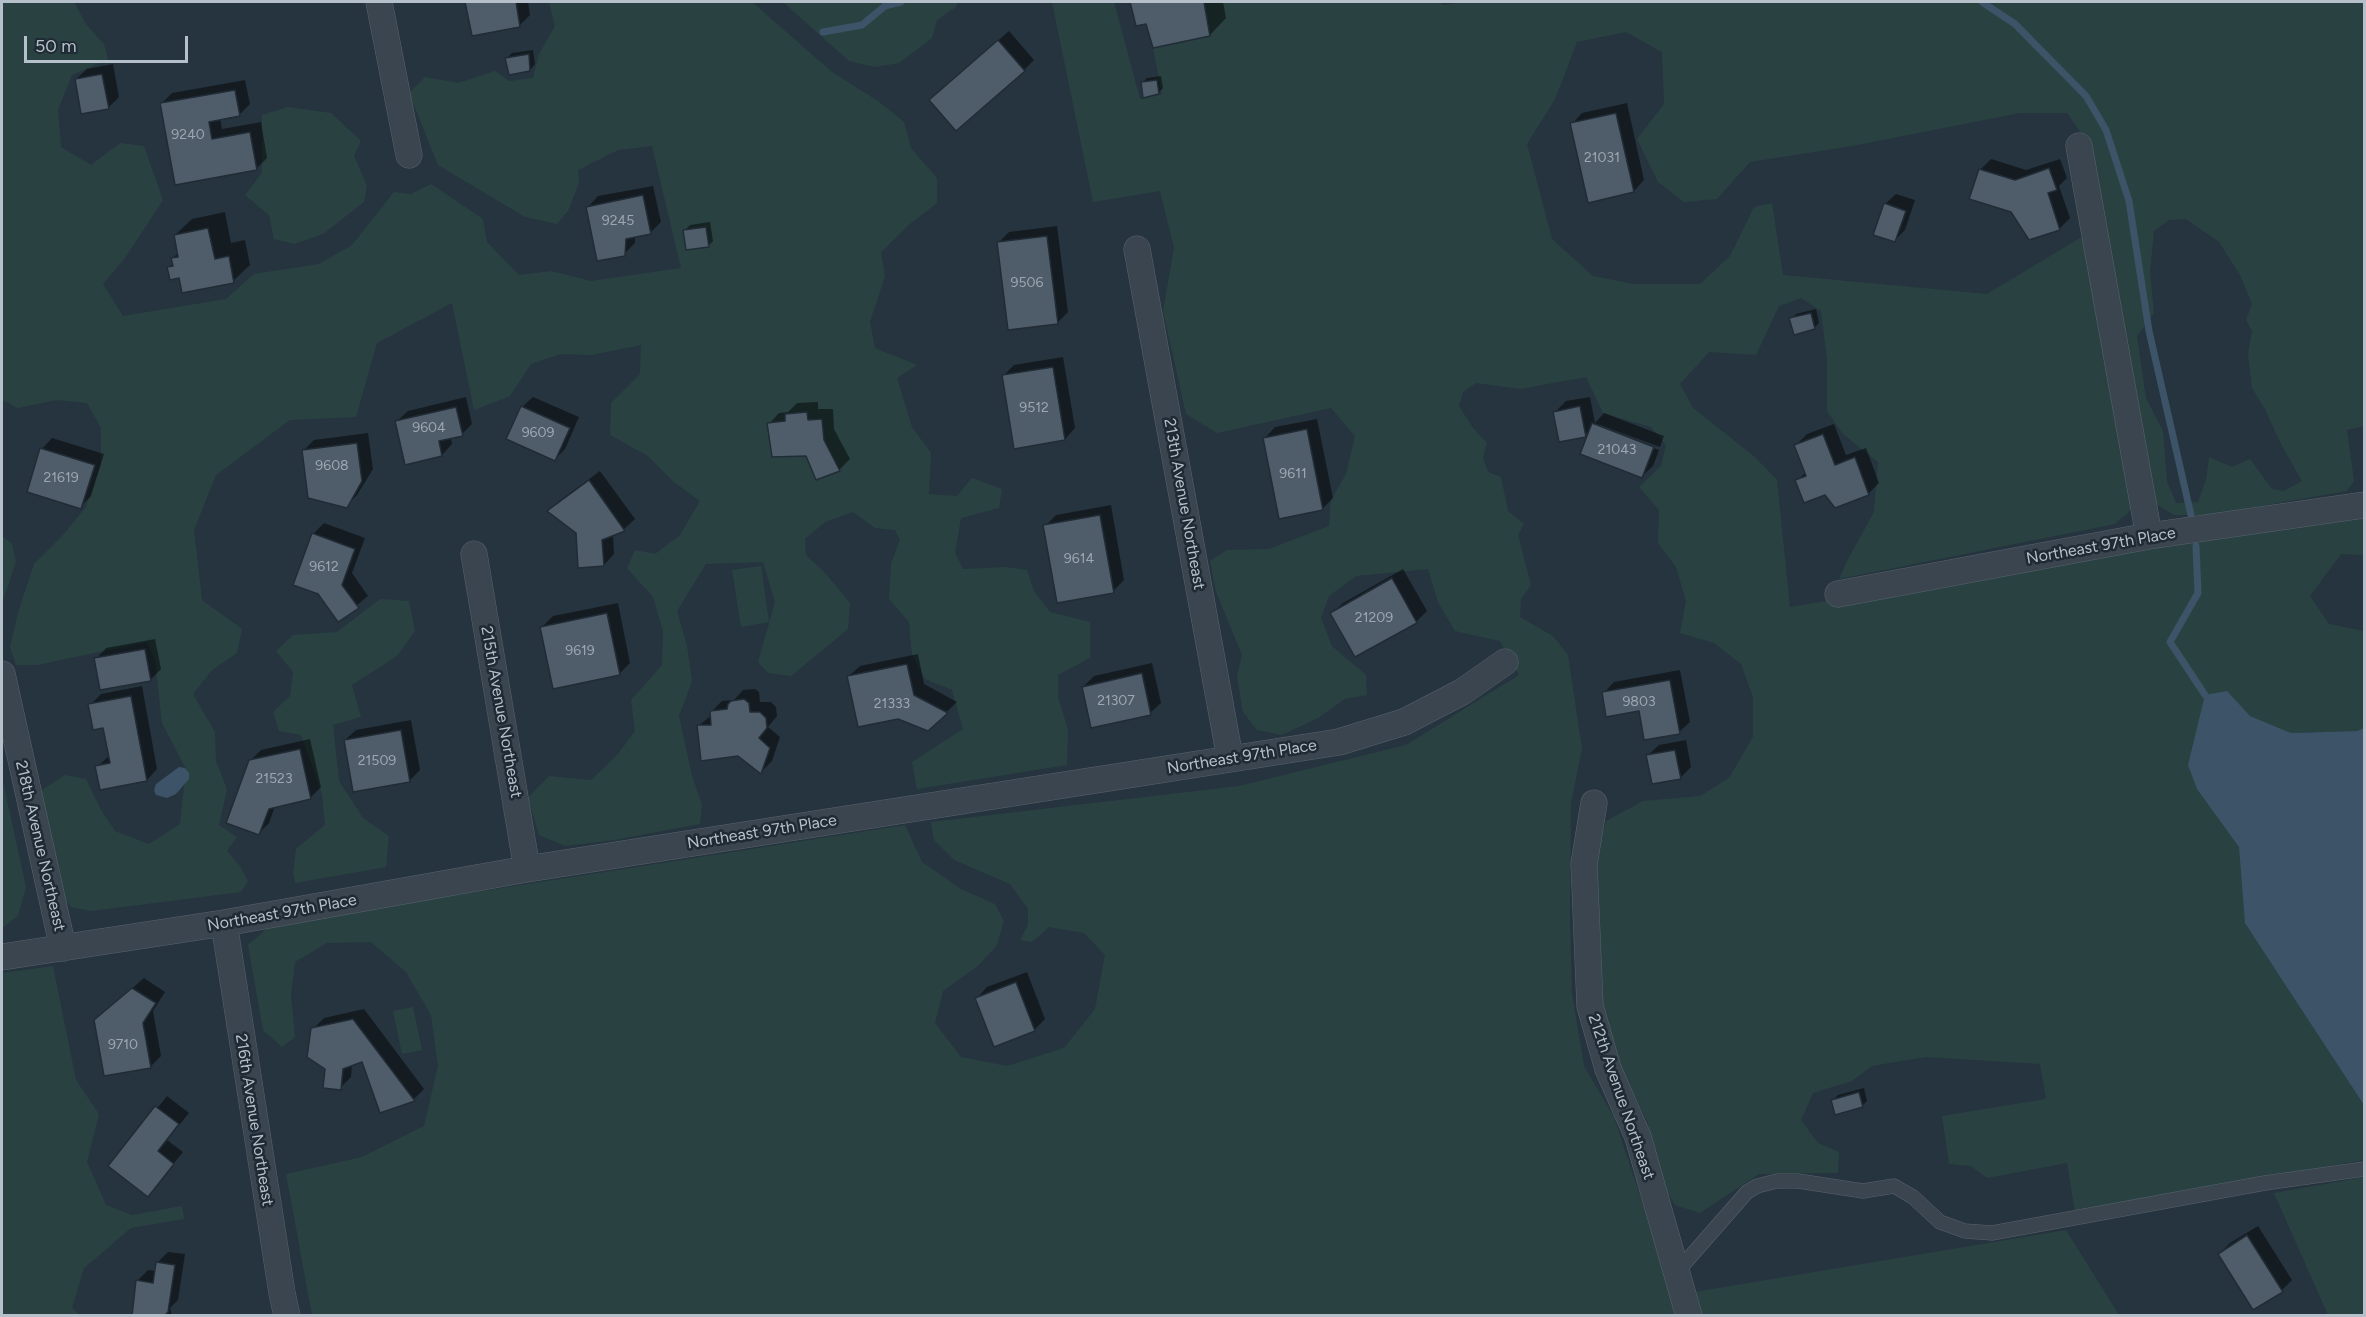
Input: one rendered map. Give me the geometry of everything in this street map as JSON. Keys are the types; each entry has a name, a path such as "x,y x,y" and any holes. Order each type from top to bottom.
{"street":[{"path":"379,2 409,155"},
{"path":"2079,146 2149,536"},
{"name":"213th Avenue Northeast","path":"1137,249 1230,758"},
{"name":"Northeast 97th Place","path":"1838,594 2149,536 2364,505"},
{"name":"215th Avenue Northeast","path":"474,554 527,869"},
{"name":"Northeast 97th Place","path":"2,957 224,923 527,869 1339,742 1404,722 1462,692 1505,662"},
{"name":"218th Avenue Northeast","path":"2,674 63,948"},
{"name":"212th Avenue Northeast","path":"1594,803 1584,864 1590,1006 1608,1069 1638,1137 1689,1316"},
{"name":"216th Avenue Northeast","path":"224,923 287,1316"}],"lane":[{"path":"1676,1273 1747,1192 1757,1186 1777,1181 1863,1191 1894,1186 1913,1197 1940,1222 1965,1231 1992,1233 2265,1183 2364,1168"}],"green space":[{"path":"2,2 74,2 86,24 104,44 108,59 72,75 58,110 61,147 91,165 120,143 144,146 163,200 125,258 103,284 123,316 226,299 254,274 319,264 352,245 394,192 411,194 431,184 483,219 487,242 519,275 551,271 591,281 681,268 652,146 618,150 578,170 579,183 568,211 557,224 525,217 438,165 409,93 425,77 458,83 495,71 509,81 533,78 539,54 555,26 549,2 752,2 832,72 878,101 904,122 911,148 937,178 937,203 910,224 881,252 885,276 870,322 875,348 917,365 897,378 912,427 931,453 929,494 957,496 972,478 1002,489 999,508 961,518 955,553 963,569 1006,567 1027,570 1034,591 1050,612 1090,622 1090,658 1058,675 1058,697 1068,730 1067,765 917,789 912,762 963,729 952,690 925,679 912,655 909,622 889,599 891,564 900,540 895,530 875,528 853,512 825,522 805,539 806,555 826,574 850,603 848,629 791,676 768,673 758,662 775,602 763,562 706,564 677,611 687,646 692,681 679,716 692,776 702,804 700,824 614,840 565,846 539,835 528,798 549,776 591,780 617,755 635,731 631,700 662,665 663,631 653,597 627,568 635,550 655,554 680,535 700,501 674,482 648,456 610,435 611,403 640,374 641,345 591,355 561,354 531,364 510,396 474,410 452,303 377,343 356,417 290,420 216,475 194,530 202,600 242,629 237,653 212,670 193,694 215,732 216,761 227,789 219,825 237,837 227,851 240,866 248,881 241,892 91,911 71,907 60,893 39,792 65,775 86,779 101,810 115,831 149,844 180,824 186,769 162,723 155,660 147,642 37,665 16,665 10,647 19,609 34,564 63,535 86,507 101,463 101,428 87,403 57,400 18,408 2,400"},
{"path":"783,2 958,2 956,7 937,20 932,38 899,63 875,67 849,61"},
{"path":"1052,2 1114,2 1140,99 1162,94 1153,48 1210,36 1204,2 1441,2 1442,5 1465,2 2364,2 2364,426 2347,430 2354,481 2347,491 2210,515 2174,515 2151,501 2088,143 2067,113 2020,113 1852,146 1750,162 1717,199 1684,202 1658,182 1637,139 1664,104 1662,52 1626,32 1577,42 1555,99 1527,144 1552,239 1593,276 1633,284 1700,284 1730,256 1754,207 1772,203 1783,275 1987,294 2085,235 2132,509 2115,524 1839,579 1874,512 1878,462 1843,434 1827,411 1827,359 1821,311 1801,298 1779,306 1756,355 1709,352 1680,384 1693,408 1755,457 1777,480 1790,607 2364,511 2364,555 2341,554 2310,596 2329,624 2364,631 2364,728 2358,731 2291,733 2250,716 2364,1097 2364,1160 2075,1212 2067,1163 1987,1178 1971,1166 1949,1164 1942,1116 2046,1099 2040,1064 1925,1057 1872,1066 1852,1081 1813,1093 1801,1120 1818,1143 1839,1152 1838,1173 1759,1174 1700,1213 1675,1205 1664,1186 1647,1121 1619,1063 1600,1008 1595,862 1606,821 1643,801 1700,796 1729,778 1753,737 1753,697 1741,664 1714,643 1680,633 1686,601 1676,567 1658,543 1659,510 1639,487 1661,466 1666,445 1651,427 1603,413 1586,377 1520,389 1476,383 1463,392 1459,406 1473,428 1487,443 1483,458 1488,472 1501,477 1508,511 1524,524 1518,535 1531,585 1521,599 1520,617 1553,636 1568,655 1582,749 1571,803 1570,915 1572,994 1584,1066 1614,1117 1659,1253 1676,1315 312,1315 286,1174 362,1157 424,1126 438,1066 431,1015 406,972 371,942 327,943 295,962 291,995 295,1037 282,1047 263,1030 248,945 272,924 905,825 922,862 961,889 995,904 1004,921 997,945 979,965 943,991 935,1023 961,1057 1007,1066 1064,1048 1095,1009 1105,955 1084,933 1049,927 1032,942 1020,940 1028,925 1028,909 1010,884 954,860 934,840 931,822 1239,786 1406,745 1519,675 1500,641 1455,631 1438,602 1428,569 1356,576 1329,596 1321,618 1332,646 1366,675 1367,695 1345,699 1318,718 1282,735 1257,730 1243,712 1237,676 1242,655 1216,592 1210,561 1227,550 1269,549 1329,526 1331,500 1346,474 1355,436 1331,408 1217,433 1186,414 1163,311 1174,248 1160,191 1093,202","holes":["2186,219 2219,242 2240,275 2252,304 2246,320 2252,331 2248,354 2252,388 2302,481 2284,491 2272,489 2250,459 2232,467 2209,457 2206,480 2198,502 2176,503 2167,481 2163,431 2146,398 2137,336 2154,313 2150,272 2154,231 2169,220"]},
{"path":"288,107 331,113 361,141 354,155 367,186 364,202 323,234 294,244 274,239 269,215 245,195 262,173 262,115"},
{"path":"2,536 12,544 16,562 2,603"},
{"path":"761,566 769,622 741,627 732,570"},
{"path":"380,599 409,601 415,631 397,656 352,685 361,717 333,725 339,781 363,818 389,836 386,867 295,883 293,873 296,849 325,825 322,794 301,735 279,731 273,712 290,696 293,672 276,651 293,635 337,632"},
{"path":"2,777 26,887 18,916 2,928"},
{"path":"53,966 76,1080 99,1114 87,1162 106,1205 132,1215 182,1206 184,1219 131,1228 84,1268 72,1308 80,1315 2,1315 2,973"},
{"path":"413,1007 422,1050 402,1054 393,1011"},
{"path":"2364,1177 2364,1315 2328,1315 2274,1193"},
{"path":"2066,1230 2119,1315 1702,1315 1695,1292"}],"water":[{"path":"2227,691 2250,716 2291,733 2357,731 2364,728 2364,1105 2245,923 2239,847 2197,789 2188,765 2205,695"},
{"path":"179,767 185,768 189,773 189,779 176,794 167,798 156,795 154,790 156,784"}],"building":[{"path":"465,2 516,2 520,27 472,36"},
{"path":"1130,2 1204,2 1210,36 1153,48 1146,24 1136,26"},
{"path":"998,40 1025,71 956,131 929,100"},
{"path":"529,54 530,71 509,75 505,58"},
{"path":"102,74 109,109 81,114 75,79"},
{"path":"1157,80 1159,94 1143,98 1141,82"},
{"path":"235,90 240,116 209,122 212,139 250,132 257,170 175,185 160,103"},
{"path":"1616,113 1634,192 1588,203 1570,123"},
{"path":"2049,168 2057,190 2048,193 2060,230 2029,240 2011,212 1969,199 1979,169 2015,180"},
{"path":"643,195 651,234 626,239 625,256 597,261 586,207"},
{"path":"1884,203 1906,211 1895,242 1873,235"},
{"path":"706,227 709,247 686,250 683,230"},
{"path":"208,228 215,259 229,256 234,283 182,293 179,278 170,280 167,267 173,266 171,258 178,257 174,235"},
{"path":"1047,236 1058,324 1008,330 997,242"},
{"path":"1811,313 1815,329 1794,335 1789,318"},
{"path":"1053,367 1065,440 1014,449 1002,375"},
{"path":"521,406 570,428 555,461 506,439"},
{"path":"1580,406 1586,437 1559,442 1553,412"},
{"path":"456,407 463,436 439,441 442,456 405,465 395,421"},
{"path":"807,412 808,420 822,419 824,440 840,471 816,480 806,456 772,457 767,423 785,421 785,414"},
{"path":"1592,423 1654,447 1642,478 1580,454"},
{"path":"1307,429 1323,510 1279,519 1263,438"},
{"path":"1823,434 1835,465 1855,457 1869,495 1835,508 1825,495 1804,503 1795,480 1806,476 1794,445"},
{"path":"357,443 362,481 347,508 308,498 302,450"},
{"path":"40,448 95,465 81,509 27,492"},
{"path":"589,480 625,531 602,540 604,566 578,568 576,533 547,511"},
{"path":"1100,515 1114,593 1057,603 1043,525"},
{"path":"312,533 355,549 342,585 359,608 338,622 318,594 293,585"},
{"path":"1392,578 1417,623 1355,657 1330,613"},
{"path":"607,613 620,675 553,689 540,627"},
{"path":"145,649 151,681 100,690 94,658"},
{"path":"907,664 914,695 948,713 928,731 898,719 858,727 847,676"},
{"path":"1142,673 1151,715 1091,728 1082,687"},
{"path":"1670,680 1680,734 1644,740 1639,711 1606,717 1602,692"},
{"path":"131,696 147,781 100,790 95,766 110,763 103,728 93,730 88,704"},
{"path":"744,699 749,703 750,712 760,712 766,718 767,728 759,738 770,748 761,774 738,756 701,761 697,725 711,725 710,711 727,709 731,701"},
{"path":"401,730 410,782 353,792 344,740"},
{"path":"300,749 311,799 269,809 259,835 226,823 249,760"},
{"path":"1675,750 1681,779 1652,784 1646,755"},
{"path":"1016,982 1035,1031 994,1047 975,998"},
{"path":"132,988 156,1003 143,1023 151,1068 104,1076 94,1020"},
{"path":"353,1019 415,1101 380,1113 362,1062 343,1069 341,1090 323,1088 325,1069 307,1057 311,1028"},
{"path":"1859,1092 1863,1107 1835,1115 1831,1100"},
{"path":"155,1106 179,1124 158,1151 174,1164 148,1197 108,1166"},
{"path":"2247,1235 2283,1292 2253,1310 2218,1254"},
{"path":"156,1262 175,1265 168,1312 164,1316 132,1316 136,1280 153,1283"}],"waterway":[{"path":"823,32 862,25 885,6 901,2"},
{"path":"1982,2 2015,24 2086,96 2106,130 2129,201 2149,331 2191,515"},
{"path":"2196,546 2198,593 2170,642 2205,695"}]}
